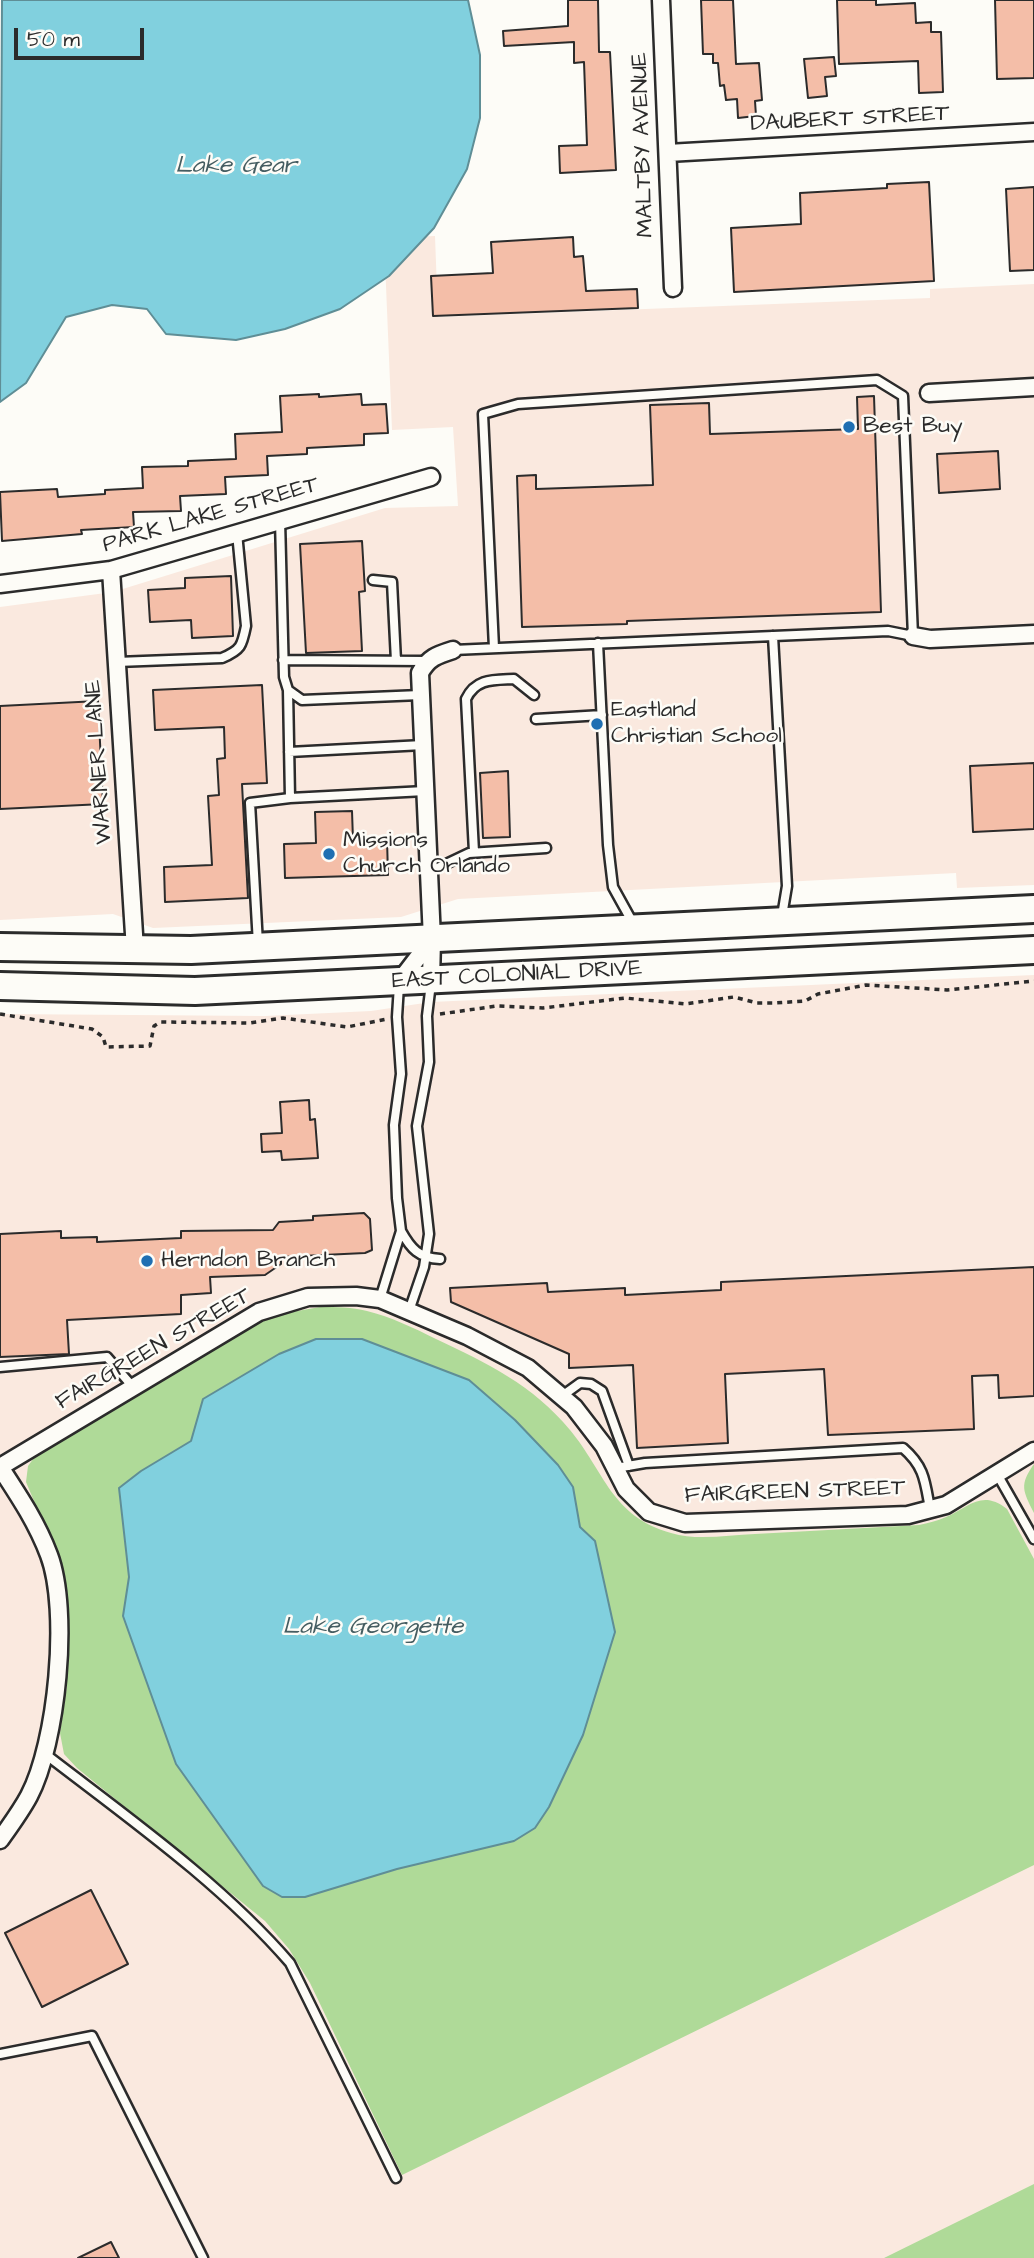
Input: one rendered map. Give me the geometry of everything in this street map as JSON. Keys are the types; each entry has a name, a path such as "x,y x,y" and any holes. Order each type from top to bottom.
{"highway":[{"name":"EAST COLONIAL DRIVE","path":"0,947 191,950 1034,909"},
{"path":"712,966 755,947 770,937 781,922"},
{"path":"56,987 94,977 115,968 135,950"},
{"path":"126,990 136,977 149,967 191,950"},
{"name":"EAST COLONIAL DRIVE","path":"0,986 195,990 1034,950"}],"street":[{"name":"MALTBY AVENUE","path":"661,0 673,288"},
{"name":"DAUBERT STREET","path":"668,153 1034,132"},
{"path":"929,393 1034,387"},
{"name":"PARK LAKE STREET","path":"0,584 111,570 431,477"},
{"name":"WARNER LANE","path":"111,570 135,950"},
{"path":"913,636 930,639 1034,634"},
{"path":"431,980 432,939 420,673 426,661 453,650"},
{"path":"399,982 432,939"},
{"name":"FAIRGREEN STREET","path":"0,1467 259,1312 308,1297 356,1296 380,1299 409,1311 467,1336 528,1368 574,1407 622,1467 626,1489 649,1511 685,1523 908,1515 946,1505 1034,1451"},
{"path":"0,1467 6,1489 33,1518 50,1558 57,1597 59,1640 57,1686 49,1737 30,1794 0,1840"}],"lane":[{"path":"453,650 888,631 913,636 903,396 877,380 518,404 483,414 494,648"},
{"path":"280,520 290,798"},
{"path":"117,662 222,658 238,651 246,626 236,533"},
{"path":"373,580 392,582 396,661"},
{"path":"773,636 787,886 781,922"},
{"path":"598,643 608,845 613,887 636,929"},
{"path":"283,660 426,661"},
{"path":"474,852 466,699 471,689 484,681 514,679 534,695"},
{"path":"288,690 302,700 421,695"},
{"path":"536,719 602,715"},
{"path":"289,752 423,746"},
{"path":"258,947 250,803 290,798 425,791"},
{"path":"429,872 474,852 546,848"},
{"path":"409,1311 426,1258 429,1234 417,1126 429,1062 427,1016 431,980"},
{"path":"399,982 397,1017 401,1074 394,1125 401,1231 410,1248 426,1258 440,1259"},
{"path":"380,1299 401,1231"},
{"path":"0,1367 107,1357 133,1387"},
{"path":"562,1396 580,1383 591,1384 602,1391 622,1467 645,1463 903,1448 916,1459 924,1474 930,1509"},
{"path":"997,1474 1034,1539"},
{"path":"44,1753 168,1850 266,1935 290,1963 396,2178"},
{"path":"0,2054 92,2036 203,2258"}],"path":[{"path":"427,1016 497,1006 543,1008 625,998 685,1004 734,997 757,1003 775,1003 805,1001 818,994 866,985 947,989 1034,981"},
{"path":"0,1014 92,1029 103,1037 106,1047 150,1046 152,1030 161,1022 250,1023 283,1018 347,1027 397,1017"}],"shaded area":[{"path":"435,236 438,317 930,298 930,289 1034,284 1034,885 957,888 956,873 458,899 401,917 153,928 113,914 0,920 0,607 113,592 385,508 458,506 453,427 392,430 384,238"},
{"path":"1034,975 1034,2258 0,2258 0,1014 265,1016 371,1011 431,1002"}],"green space":[{"path":"320,1307 367,1311 411,1327 491,1366 525,1388 556,1414 622,1504 635,1516 671,1533 713,1537 919,1525 943,1518 983,1500 998,1503 1007,1509 1034,1559 1034,1865 402,2175 310,1983 289,1949 265,1921 77,1768 64,1754 60,1733 67,1686 67,1625 49,1537 26,1482 28,1466 42,1447 254,1324 280,1314","holes":["469,1380 515,1420 558,1465 573,1487 580,1527 595,1542 583,1735 549,1807 535,1828 305,1897 123,1616 129,1577 119,1488 141,1471 191,1441"]},
{"path":"1034,1464 1034,1513 1024,1488 1026,1477"},
{"path":"1034,2184 1034,2258 884,2258"}],"water":[{"name":"Lake Gear","path":"2,0 468,0 480,55 480,118 467,169 434,228 389,276 340,309 285,329 236,340 166,334 147,309 112,305 66,317 26,383 0,402"},
{"name":"Lake Georgette","path":"316,1339 362,1339 469,1380 515,1420 558,1465 573,1487 580,1527 595,1541 615,1632 583,1735 549,1807 535,1828 514,1841 397,1869 305,1897 282,1897 263,1886 176,1764 123,1616 129,1577 119,1488 141,1471 191,1441 203,1399 279,1354"}],"building":[{"path":"568,0 598,0 599,52 610,52 616,170 560,173 559,146 587,145 584,62 574,63 574,42 504,46 503,31 568,26"},
{"path":"701,0 733,0 736,64 759,63 762,100 755,101 756,116 738,118 737,99 726,100 724,85 720,86 718,63 713,63 713,54 703,54"},
{"path":"837,0 876,0 876,5 915,3 916,23 931,22 931,32 941,32 943,92 919,93 918,61 839,64"},
{"path":"995,0 1034,0 1034,78 997,79"},
{"path":"834,57 836,76 825,77 827,96 808,98 804,59"},
{"path":"929,182 934,281 734,292 731,228 801,224 800,193 887,188 887,184"},
{"path":"1034,187 1034,270 1010,271 1006,189"},
{"path":"573,237 574,257 583,256 586,291 637,289 638,308 433,316 431,276 493,273 491,242"},
{"path":"319,394 319,397 361,394 362,405 386,404 388,433 364,434 364,445 307,448 307,454 267,456 268,475 225,477 226,494 180,496 181,511 133,512 134,527 81,530 82,534 2,541 0,492 57,489 58,497 143,488 142,467 188,466 188,461 236,459 235,434 282,432 280,396"},
{"path":"874,396 881,612 522,627 517,476 536,475 536,489 653,485 650,405 709,403 710,434 858,429 857,397"},
{"path":"998,451 1000,489 939,493 937,454"},
{"path":"362,541 365,591 359,592 362,651 306,653 300,544"},
{"path":"231,576 233,636 192,638 191,620 150,622 148,590 185,588 185,578"},
{"path":"262,685 267,783 242,784 248,898 165,902 164,867 212,865 208,796 219,795 217,759 225,758 224,727 155,730 153,690"},
{"path":"98,701 103,804 0,809 0,706"},
{"path":"1034,763 1034,829 973,832 970,766"},
{"path":"508,771 510,837 483,838 480,773"},
{"path":"352,811 353,840 387,839 388,875 285,878 284,844 316,843 315,812"},
{"path":"309,1100 310,1120 315,1119 318,1158 282,1160 281,1151 262,1152 261,1134 282,1133 280,1102"},
{"path":"364,1213 370,1219 372,1250 365,1253 281,1257 281,1264 265,1275 210,1277 211,1293 181,1295 181,1314 67,1320 69,1354 0,1357 0,1234 61,1231 61,1238 97,1237 97,1242 181,1238 181,1231 273,1230 279,1222 313,1220 313,1216"},
{"path":"1034,1267 1034,1396 999,1398 998,1375 972,1376 974,1429 828,1435 824,1369 725,1374 728,1443 637,1448 633,1365 569,1368 569,1354 451,1302 450,1288 547,1283 548,1292 625,1288 625,1295 721,1290 721,1282"},
{"path":"91,1890 128,1964 42,2007 5,1933"},
{"path":"111,2242 119,2258 78,2258"}],"place":[{"name":"Best Buy","path":"849,427"},
{"name":"Eastland Christian School","path":"597,724"},
{"name":"Missions Church Orlando","path":"329,854"},
{"name":"Herndon Branch","path":"147,1261"}]}
